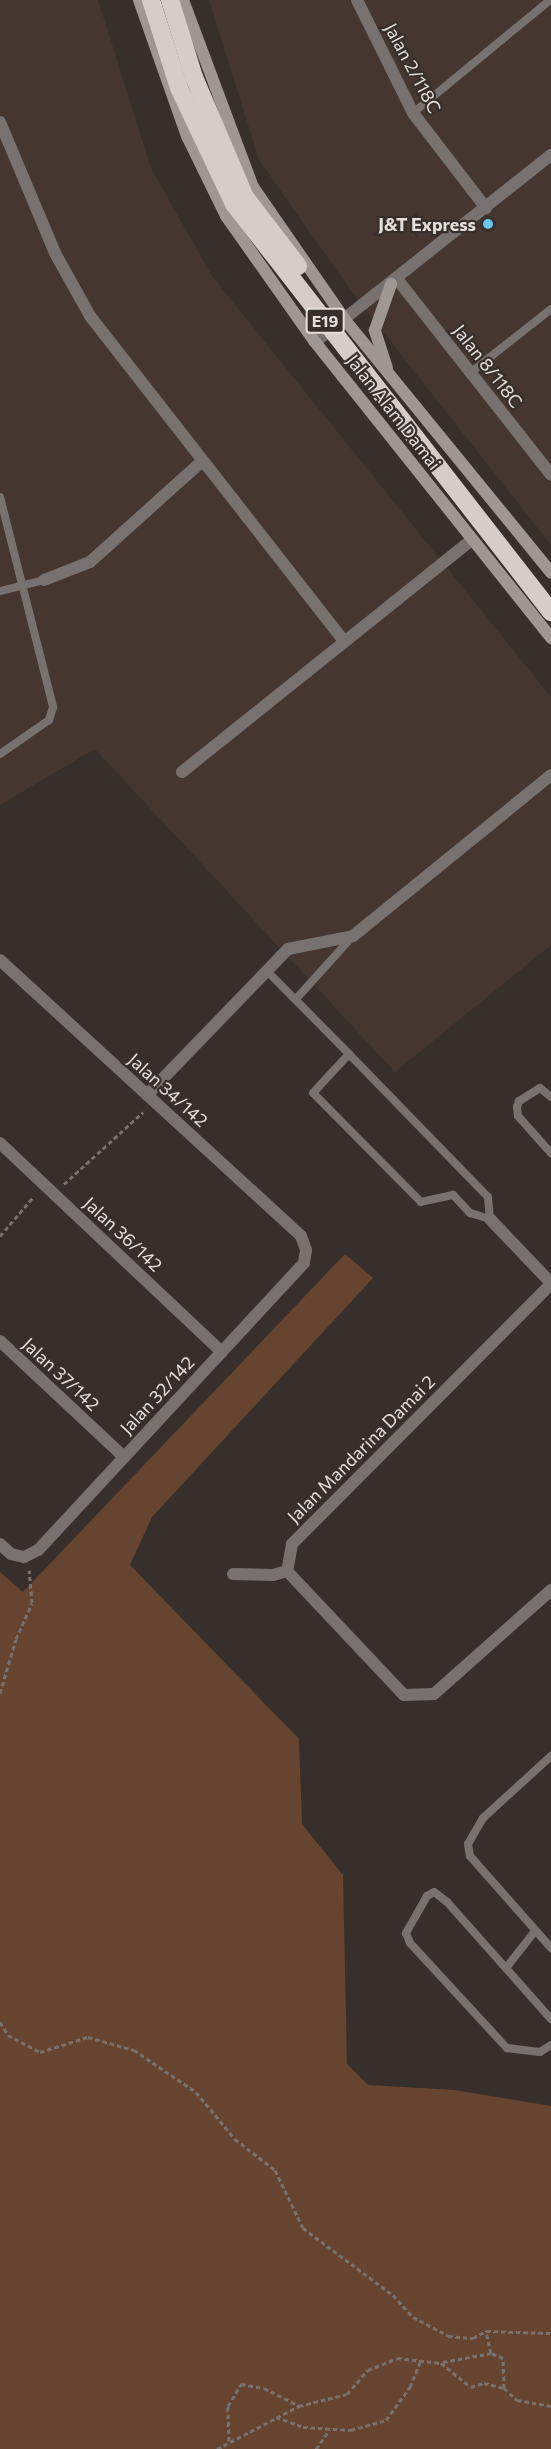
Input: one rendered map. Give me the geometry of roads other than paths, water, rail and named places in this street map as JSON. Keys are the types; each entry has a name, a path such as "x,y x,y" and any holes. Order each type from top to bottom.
{"highway":[{"name":"E19","path":"151,0 179,88 234,204 551,612"},
{"name":"E19","path":"170,0 194,77 245,197 551,596"}],"main road":[{"name":"Jalan Alam Damai","path":"139,0 187,136 226,216 315,342 551,638"},
{"name":"Jalan Alam Damai","path":"183,0 253,187 345,320 551,573"},
{"path":"389,375 375,330 394,281"}],"street":[{"name":"Jalan 2/118C","path":"357,0 413,113 486,208"},
{"path":"0,122 56,253 90,316 343,640"},
{"path":"315,342 551,155"},
{"name":"Jalan 8/118C","path":"394,281 549,470"},
{"path":"44,580 90,562 202,461"},
{"path":"182,772 343,640 472,540"},
{"path":"151,1098 288,949 353,936 551,775"},
{"name":"Jalan 34/142","path":"0,960 301,1236 306,1250"},
{"name":"Jalan 36/142","path":"0,1143 222,1352"},
{"path":"490,1219 551,1284"},
{"name":"Jalan 32/142","path":"0,1544 11,1554 24,1557 38,1550 304,1263 306,1250"},
{"name":"Jalan Mandarina Damai 2","path":"287,1571 292,1544 551,1284"},
{"name":"Jalan 37/142","path":"0,1341 124,1457"},
{"path":"233,1574 273,1575 287,1571 404,1695 434,1694 551,1590"}],"lane":[{"path":"413,113 550,0"},
{"path":"470,373 551,309"},
{"path":"0,497 52,715 0,754"},
{"path":"0,591 44,580"},
{"path":"296,999 353,936"},
{"path":"267,971 296,999 488,1197 490,1219 470,1213 453,1195 421,1202 313,1093 349,1054"},
{"path":"551,1097 540,1088 519,1101 517,1107 519,1116 551,1153"},
{"path":"551,1756 483,1818 468,1844 470,1856 551,1948"},
{"path":"551,2019 447,1902 434,1892 427,1896 406,1933 410,1943 507,2048 540,2052 551,2045"},
{"path":"506,1968 535,1931"}],"place":[{"name":"J&T Express","path":"488,224"}]}
